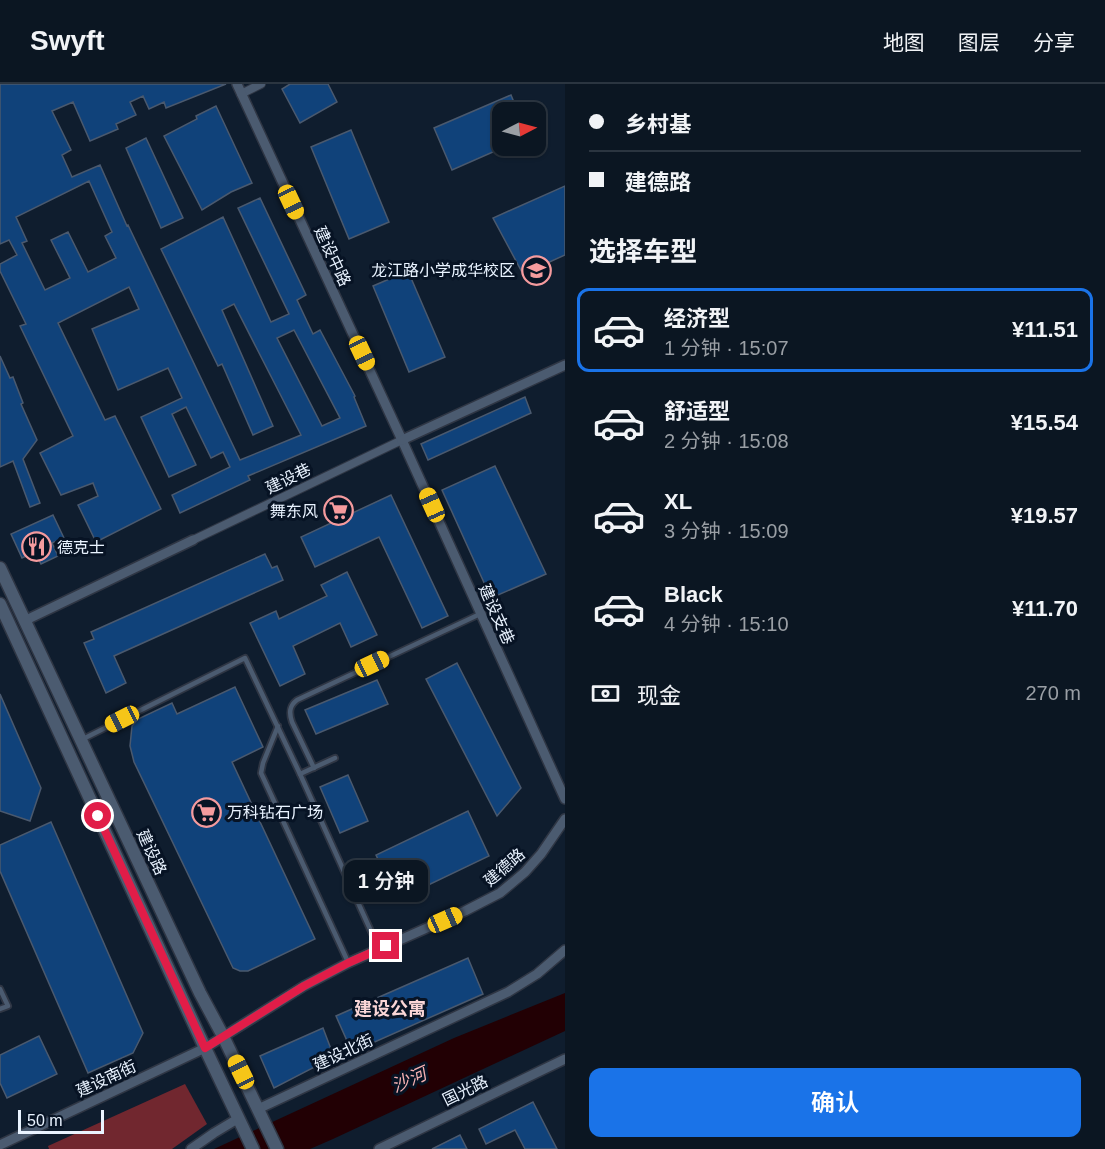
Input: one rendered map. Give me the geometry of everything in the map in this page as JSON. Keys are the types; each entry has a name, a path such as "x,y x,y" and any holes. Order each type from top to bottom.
{"street":[{"name":"建设中路","path":"237,84 402,440"},
{"path":"241,94 261,84"},
{"name":"建设巷","path":"24,621 402,440 565,365"},
{"name":"建设支巷","path":"402,440 565,799"},
{"name":"建设路","path":"0,568 195,982 277,1149"},
{"name":"建设路","path":"0,604 5,630 254,1149"},
{"path":"5,630 24,621"},
{"name":"建德路","path":"223,1036 304,986 348,963 500,893 525,872 541,854 565,819"},
{"name":"建设北街","path":"261,1115 372,1054 508,992 537,974 565,950"},
{"name":"建设南街","path":"0,1145 205,1048 223,1036"},
{"name":"国光路","path":"378,1149 565,1059"},
{"path":"191,1149 214,1133 241,1123"}],"lane":[{"path":"314,768 292,722 290,715 292,704 480,614"},
{"path":"81,740 245,658 379,949"},
{"path":"278,726 261,768 261,774 348,963"},
{"path":"300,774 335,759"},
{"path":"0,989 8,1006 0,1009"}],"shaded area":[{"path":"185,1084 207,1124 172,1149 49,1149 48,1146"}],"water":[{"name":"沙河","path":"565,993 565,1031 333,1139 310,1149 214,1149 454,1038"}],"building":[{"path":"0,84 226,84 166,108 164,102 149,109 143,96 130,102 136,115 116,124 118,129 90,141 73,102 52,111 71,150 62,155 72,177 100,165 240,460 301,435 234,304 222,310 273,426 253,435 222,364 218,366 161,249 223,217 271,322 289,314 238,208 260,198 306,295 297,300 313,334 320,330 355,396 366,426 248,476 250,480 180,513 172,495 230,467 223,452 211,458 186,407 172,414 196,465 169,477 141,417 182,398 168,368 118,390 92,329 139,309 129,287 58,323 105,420 115,416 161,509 96,542 78,505 98,496 93,483 61,495 40,453 73,436 20,326 26,324 0,271 0,264 17,255 9,240 0,244","holes":["89,181 112,232 105,236 116,258 88,272 68,232 51,240 70,278 45,290 22,243 27,241 16,217","294,330 340,418 322,426 277,338"]},
{"path":"290,84 328,84 337,102 300,123 282,89"},
{"path":"511,95 514,102 495,102"},
{"path":"492,103 492,152 452,170 434,128"},
{"path":"216,106 252,183 231,192 202,210 164,136"},
{"path":"351,130 389,222 349,239 311,147"},
{"path":"146,138 183,218 161,228 126,148"},
{"path":"565,186 565,255 523,274 493,218"},
{"path":"408,271 445,357 409,372 373,286"},
{"path":"0,356 10,378 13,377 23,403 21,404 37,440 23,459 40,503 30,507 13,461 0,467"},
{"path":"525,397 531,413 428,460 421,444"},
{"path":"495,466 546,574 491,598 442,490"},
{"path":"391,495 448,616 422,628 379,537 315,567 301,537"},
{"path":"53,515 64,538 52,543 58,556 41,564 35,552 22,558 11,534"},
{"path":"265,554 272,568 277,566 283,580 114,656 126,683 106,693 84,643 94,639 91,632"},
{"path":"347,572 377,635 351,647 340,623 293,646 305,674 280,686 250,623 276,611 279,619 327,596 321,585"},
{"path":"457,663 521,788 497,816 426,679"},
{"path":"377,680 388,704 316,734 305,710"},
{"name":"万科钻石广场","path":"235,687 263,747 232,762 315,939 248,971 233,968 134,762 130,746 132,726 138,719 172,703 177,714"},
{"path":"0,694 41,788 30,821 0,811"},
{"path":"348,775 368,821 340,833 320,787"},
{"path":"468,811 489,856 397,900 376,855"},
{"path":"51,822 143,1033 133,1053 88,1073 0,871 0,845"},
{"path":"468,958 483,994 352,1052 336,1016"},
{"path":"323,1028 334,1057 274,1088 260,1056"},
{"path":"39,1036 57,1074 7,1098 0,1083 0,1055"},
{"path":"533,1102 557,1149 525,1149 515,1130 486,1144 479,1129"},
{"path":"460,1135 467,1149 432,1149"}],"place":[{"name":"龙江路小学成华校区","path":"536,270"},
{"name":"舞东风","path":"339,511"},
{"name":"德克士","path":"36,547"},
{"name":"万科钻石广场","path":"206,812"}],"district":[{"name":"建设公寓","path":"390,1009"}],"route":[{"path":"98,816 205,1048 304,986 386,946"}]}
